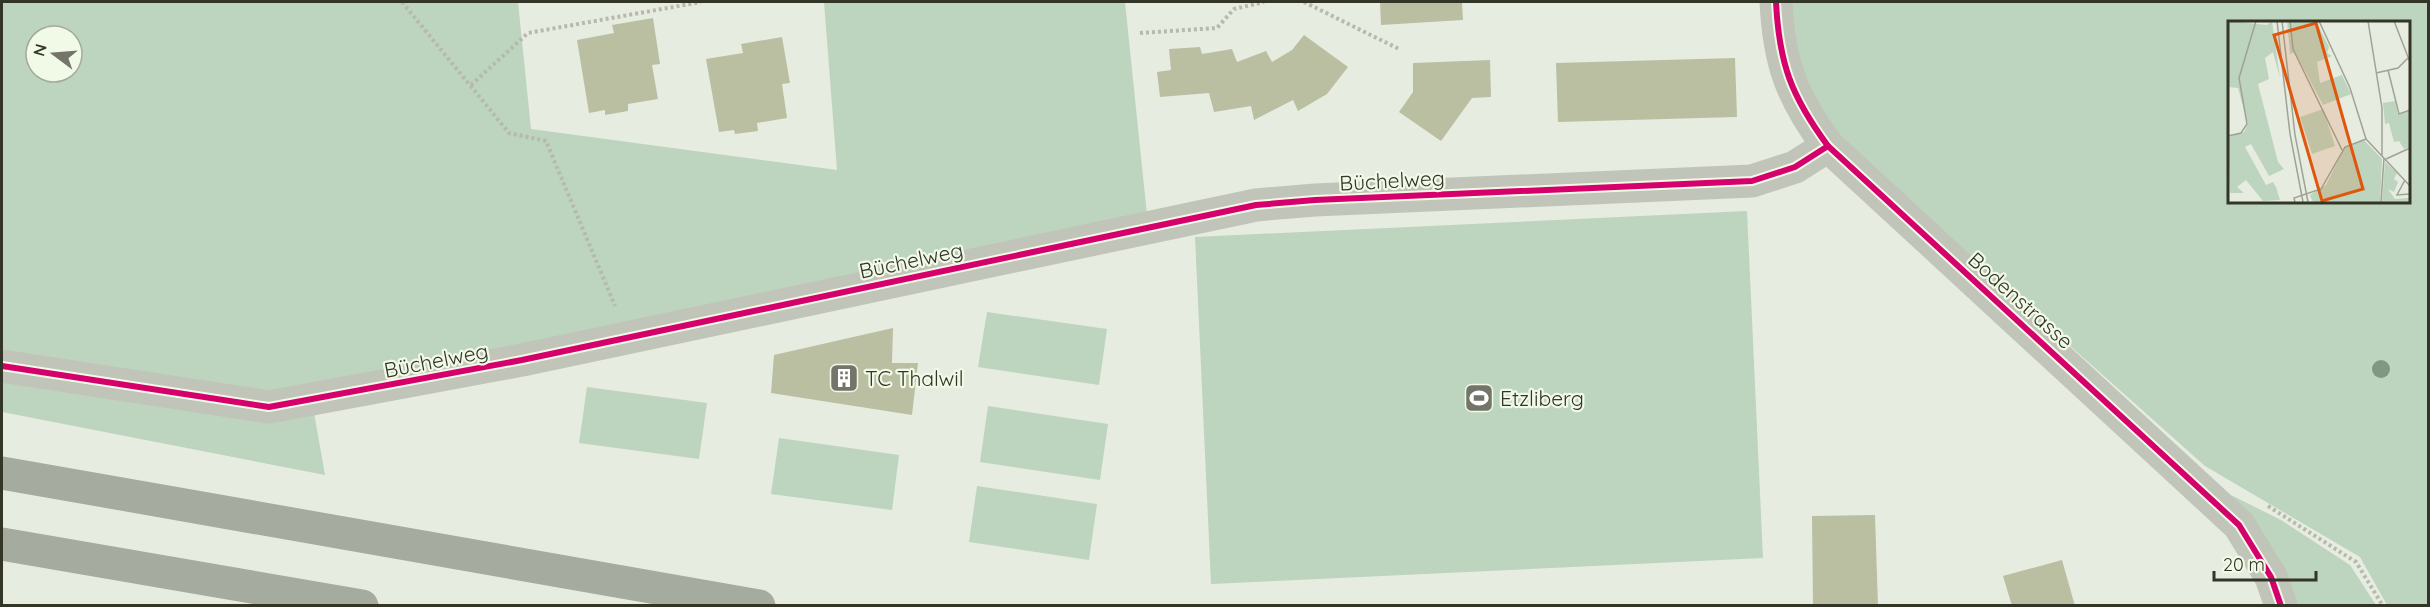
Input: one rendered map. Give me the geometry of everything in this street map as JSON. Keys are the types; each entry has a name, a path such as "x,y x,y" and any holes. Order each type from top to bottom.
{"highway":[{"path":"2,473 759,606"},
{"path":"2,544 362,606"}],"street":[{"name":"Bodenstrasse","path":"1776,2 1782,57 1790,85 1808,119 1828,146 2239,525 2271,577 2281,606"},
{"name":"Büchelweg","path":"2,366 269,407 511,362 1256,205 1327,199 1752,181 1795,167 1828,146"}],"path":[{"path":"402,2 509,133 546,141 628,337"},
{"path":"471,85 528,33 701,2"},
{"path":"1140,33 1217,28 1234,9 1264,2"},
{"path":"1304,2 1399,50"},
{"path":"2266,505 2313,532 2356,562 2383,606"}],"green space":[{"path":"2,2 518,2 531,129 837,170 824,2 1125,2 1147,215 310,390 325,475 2,412"},
{"path":"1786,2 2428,2 2428,605 2387,605 2360,557 2205,466 1842,143 1800,87"},
{"name":"Etzliberg","path":"1747,211 1763,558 1211,584 1195,237"},
{"path":"987,312 1107,329 1099,385 978,367"},
{"path":"587,387 707,403 699,459 579,443"},
{"path":"988,406 1108,424 1100,480 980,462"},
{"path":"779,438 899,455 892,510 771,494"},
{"path":"977,486 1097,504 1089,560 969,542"},
{"path":"2231,495 2281,520 2350,565 2376,605 2296,605 2262,531"}],"building":[{"path":"1380,2 1462,2 1463,20 1381,25"},
{"path":"653,18 660,64 652,65 658,99 628,104 628,111 605,115 605,110 589,113 577,40 614,33 612,25"},
{"path":"1304,35 1348,67 1327,94 1298,111 1293,100 1254,120 1251,106 1214,112 1209,93 1160,97 1157,72 1171,70 1169,49 1200,47 1202,54 1232,49 1237,62 1266,51 1272,62 1292,50"},
{"path":"782,37 790,83 782,84 787,118 757,123 758,131 735,134 734,130 719,132 706,59 743,53 741,44"},
{"path":"1735,58 1737,117 1558,122 1556,63"},
{"path":"1490,60 1491,97 1472,98 1441,141 1399,112 1413,92 1413,63"},
{"name":"TC Thalwil","path":"893,328 892,363 918,363 912,415 771,393 774,355"},
{"path":"1875,515 1878,606 1813,606 1812,516"},
{"path":"2062,560 2075,606 2012,606 2003,576"}],"cycle path":[{"path":"1776,2 1780,43 1789,78 1805,111 1828,146 2239,525 2271,577 2281,606"},
{"path":"2,366 269,407 522,360 1256,205 1315,200 1752,181 1795,167 1828,146"}],"place":[{"name":"TC Thalwil","path":"844,378"},
{"name":"Etzliberg","path":"1479,398"}]}
